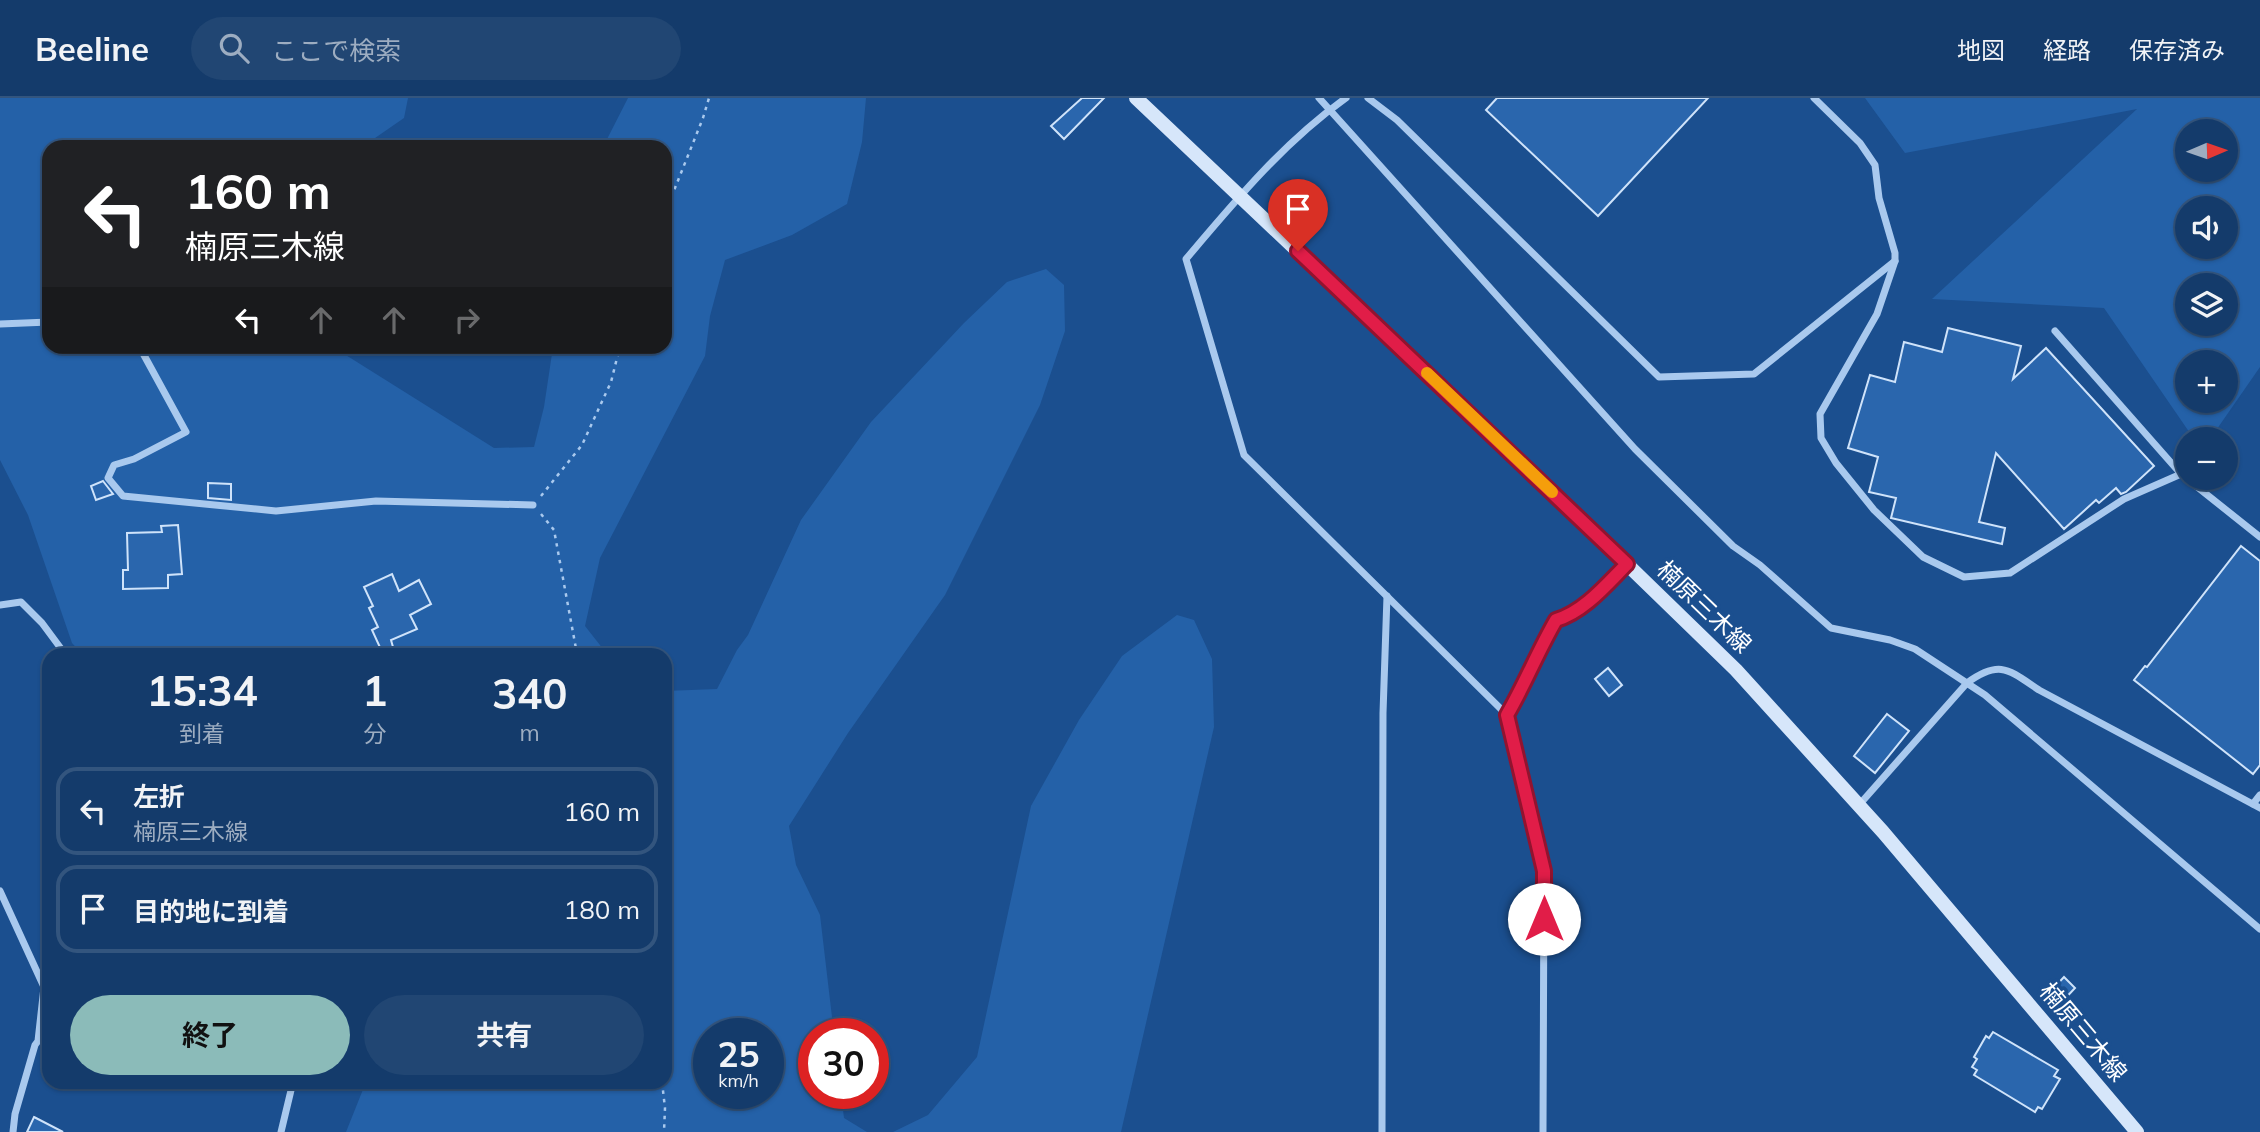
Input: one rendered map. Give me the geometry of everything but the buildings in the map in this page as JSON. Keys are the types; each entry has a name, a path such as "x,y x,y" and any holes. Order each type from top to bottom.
{"main road":[{"name":"楠原三木線","path":"1136,98 1736,670 1859,805 2137,1132"}],"street":[{"path":"1320,98 1635,449 1732,546 1760,565 1831,628 1890,640 1916,649 1985,695 2260,929"},
{"path":"1346,98 1330,109 1260,174 1186,259 1244,455 1507,715 1544,871 1543,1132"},
{"path":"1368,98 1397,120 1658,377 1754,374 1895,261"},
{"path":"1814,98 1860,143 1875,165 1879,198 1895,261 1877,314 1820,414 1821,438 1836,463 1874,510 1923,556 1964,577 2010,573 2124,499 2175,477"},
{"path":"0,324 42,322"},
{"path":"2055,331 2175,467"},
{"path":"143,354 187,432 134,459 114,465 108,478 123,496 276,511 376,501 533,505"},
{"path":"2201,490 2260,537"},
{"path":"1507,715 1529,677 1541,645 1556,620 1567,617 1593,597 1627,564"},
{"path":"1382,1132 1383,713 1387,596"},
{"path":"0,605 21,602 42,623 61,648"},
{"path":"1859,805 1967,683 1984,670 2008,669 2039,690 2256,806 2260,795"},
{"path":"0,891 42,983"},
{"path":"13,1132 15,1114 38,1041 42,1005"},
{"path":"281,1132 291,1089"}],"path":[{"path":"672,196 709,98"},
{"path":"576,648 554,530 533,505 582,445 611,382 618,354"},
{"path":"664,1089 664,1132"}],"shaded area":[{"path":"0,98 408,98 404,118 372,140 42,140 42,354 344,354 494,448 534,447 544,407 552,354 672,354 672,140 607,140 628,98 866,98 862,142 847,204 792,235 725,260 710,316 705,356 600,558 585,626 602,648 77,648 72,643 28,515 0,460"},
{"path":"1865,98 2260,98 2260,367 2238,399 2238,350 2175,350 2175,411 2104,308 1932,299 2137,109 1905,153"},
{"path":"1046,269 1064,285 1065,331 1040,405 945,595 848,733 789,826 796,865 820,915 832,1018 798,1018 798,1109 843,1109 844,1118 867,1132 346,1132 363,1089 672,1089 672,691 717,689 748,635 801,520 871,422 964,323 1007,282"},
{"path":"2176,413 2228,413 2218,427 2186,427"},
{"path":"1177,615 1194,620 1212,659 1214,727 1121,1132 893,1132 928,1115 977,1057 1031,806 1079,720 1122,656"}],"slow traffic":[{"path":"1427,373 1552,492"}],"route":[{"path":"1298,251 1627,564 1593,597 1567,617 1556,620 1541,645 1529,677 1507,715 1544,871 1544,919"}]}
